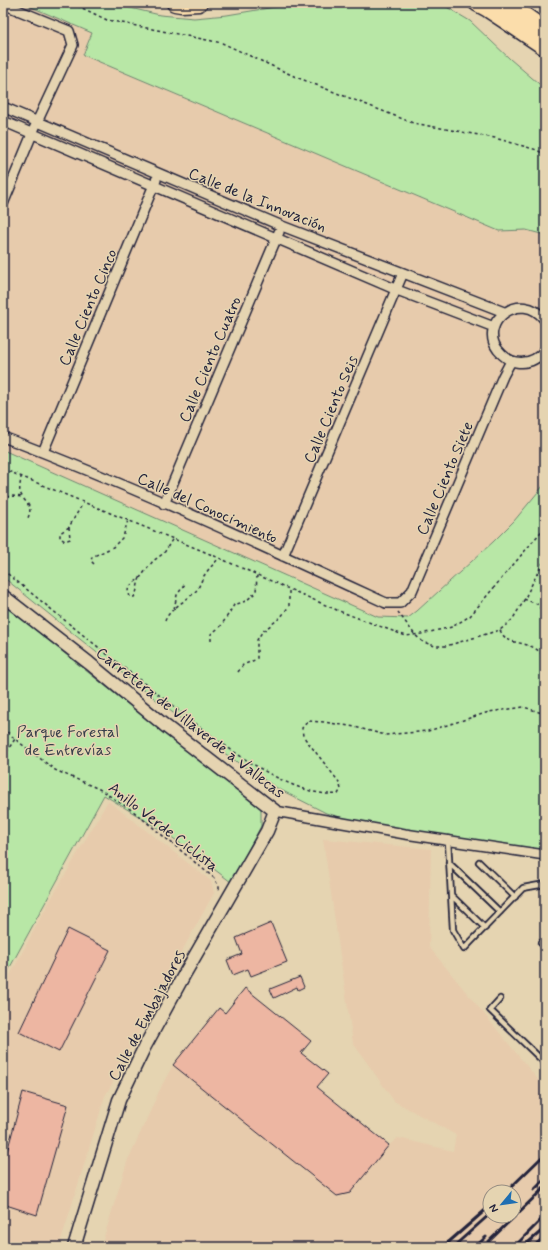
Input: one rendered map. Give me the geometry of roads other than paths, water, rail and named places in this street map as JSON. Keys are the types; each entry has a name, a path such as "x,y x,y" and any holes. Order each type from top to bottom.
{"highway":[{"path":"175,3 199,3"},
{"path":"477,3 545,47"},
{"path":"507,3 545,30"}],"main road":[{"name":"Carretera de Villaverde a Vallecas","path":"3,596 89,663 164,725 275,811"},
{"name":"Calle de Embajadores","path":"74,1247 119,1100 144,1048 267,831 275,811"}],"street":[{"path":"3,4 69,31 73,45 37,122 3,204"},
{"name":"Calle de la Innovación","path":"3,107 282,226 504,312"},
{"name":"Calle de la Innovación","path":"3,121 397,290 494,327"},
{"name":"Calle Ciento Cinco","path":"42,452 158,173"},
{"name":"Calle Ciento Cuatro","path":"164,504 282,226"},
{"name":"Calle Ciento Seis","path":"283,556 403,273"},
{"path":"545,320 532,308 523,306 513,308 504,312 498,319 494,327 493,338 496,348 502,356 511,361 521,363 531,362 539,357 545,350"},
{"name":"Calle Ciento Siete","path":"397,603 412,591 502,376 511,361"},
{"name":"Calle del Conocimiento","path":"3,437 164,504 386,603 397,603"},
{"name":"Carretera de Villaverde a Vallecas","path":"275,811 397,833 545,856"}],"lane":[{"path":"448,841 453,930 464,949 523,888 545,884"},
{"path":"478,862 515,897"},
{"path":"449,863 500,912"},
{"path":"451,894 485,928"},
{"path":"541,943 545,947"},
{"path":"500,1000 490,1010 545,1063"}],"railway":[{"path":"514,1184 545,1154"},
{"path":"534,1190 545,1179"},
{"path":"483,1247 545,1187"},
{"path":"443,1247 482,1213"},
{"path":"514,1247 545,1216"},
{"path":"453,1247 482,1221"},
{"path":"523,1247 545,1228"},
{"path":"533,1247 545,1236"},
{"path":"475,1247 486,1237"}],"park label":[{"name":"Parque Forestal de Entrevías","path":"68,740"}]}
